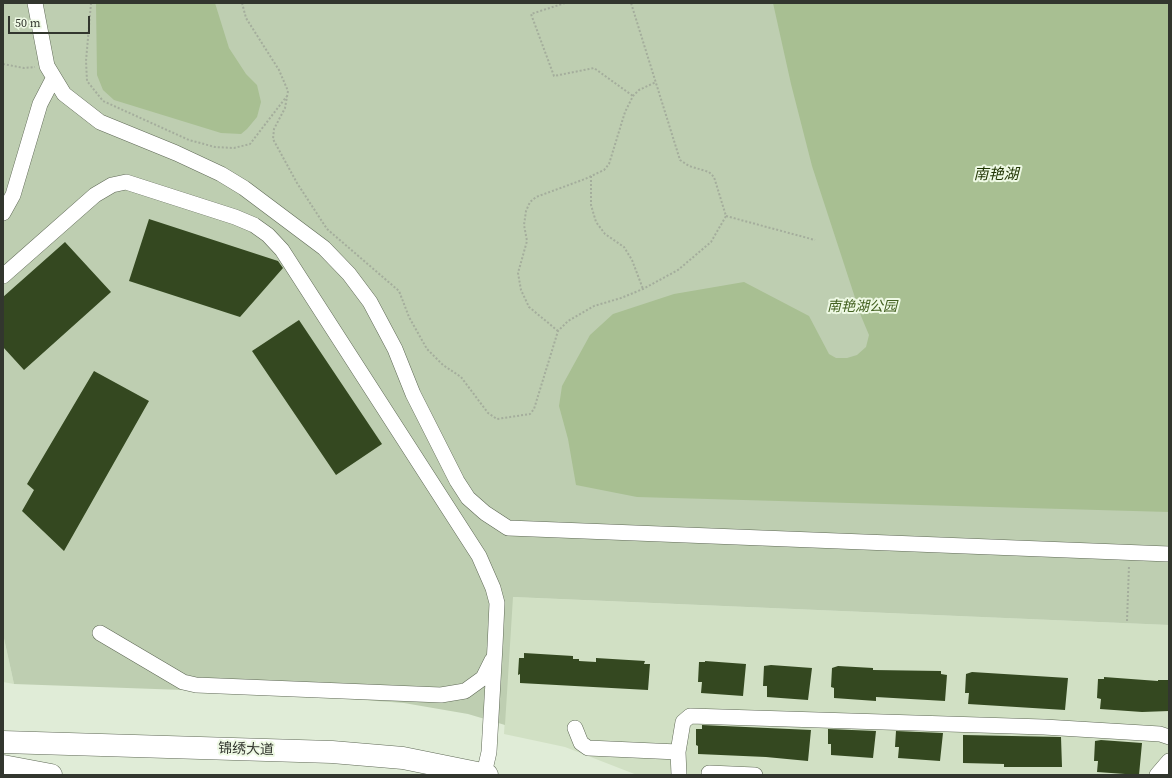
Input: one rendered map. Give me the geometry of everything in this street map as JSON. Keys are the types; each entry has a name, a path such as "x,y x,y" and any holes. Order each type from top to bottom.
{"highway":[{"name":"锦绣大道","path":"3,742 332,752 403,758 485,775"},
{"path":"3,766 51,775"}],"lane":[{"path":"35,3 50,72 64,94 100,122 176,153 222,174 244,188 324,248 349,274 370,302 395,349 413,394 457,481 468,498 485,513 508,528 1169,554"},
{"path":"3,213 14,195 50,72"},
{"path":"3,276 95,195 112,185 126,182 235,217 254,225 268,235 282,250 479,556 493,588 497,602 495,656 489,752 485,775"},
{"path":"100,633 183,682 196,685 441,695 466,691 483,678 495,656"},
{"path":"679,775 678,752 683,722 690,716 1044,727 1160,734 1169,737"},
{"path":"575,728 581,743 588,748 678,752"},
{"path":"1157,775 1169,762"},
{"path":"709,773 755,775"}],"path":[{"path":"91,3 86,61 87,81 103,101 189,140 215,147 234,148 250,144 287,96"},
{"path":"242,3 246,18 279,70 288,91 285,108 274,128 272,139 297,184 327,229 399,291 409,317 427,349 443,365 461,377 488,413 497,418 530,414 534,410 558,331 568,321 594,306 621,298 643,289 678,270 711,242 726,216 714,177 709,172 689,166 680,160 631,3"},
{"path":"565,3 531,14 554,76 594,68 633,96"},
{"path":"3,64 50,72"},
{"path":"558,331 529,307 521,290 518,273 527,241 524,225 526,211 530,202 536,197 604,170 608,164 625,112 633,96 639,90 656,82"},
{"path":"591,176 591,205 596,222 605,234 624,247 632,260 643,289"},
{"path":"726,216 815,240"},
{"path":"312,239 327,229"},
{"path":"1127,621 1129,552"}],"shaded area":[{"path":"512,597 1169,625 1169,775 637,775 565,747 504,734"},
{"path":"3,634 14,684 3,682"}],"green space":[{"name":"南艳湖公园","path":"3,3 1169,3 1169,625 513,597 505,725 468,714 404,703 268,693 14,684 3,634"}],"water":[{"path":"96,3 215,3 229,48 246,74 257,85 261,102 257,117 241,134 221,133 114,100 103,90 97,75"},
{"name":"南艳湖","path":"773,3 1169,3 1169,512 637,497 576,485 568,439 559,406 562,386 590,335 613,314 674,294 744,282 809,316 829,354 836,358 847,358 857,355 866,347 869,335 861,316 812,166 791,84"}],"building":[{"path":"149,219 278,261 283,268 240,317 129,281"},
{"path":"65,242 111,292 24,370 3,347 3,297"},
{"path":"299,320 382,444 336,475 252,351"},
{"path":"94,371 149,401 64,551 22,511 34,490 27,484"},
{"path":"524,653 573,656 573,659 579,659 579,661 596,662 596,658 645,661 644,664 650,664 648,690 520,683 520,674 518,675 519,658 524,658"},
{"path":"705,661 746,664 743,696 701,693 702,682 698,682 699,662"},
{"path":"771,665 812,668 808,700 767,697 767,686 763,686 764,666"},
{"path":"838,666 873,668 873,670 941,671 941,674 947,675 945,701 876,697 876,701 834,698 834,688 831,687 832,668"},
{"path":"972,672 1068,678 1065,710 968,704 969,693 965,693 966,674"},
{"path":"1104,677 1158,681 1169,680 1169,711 1142,712 1100,709 1101,699 1097,698 1098,679 1104,679"},
{"path":"702,725 811,730 808,761 766,757 698,754 698,746 696,745 696,729 702,729"},
{"path":"828,729 876,731 873,758 831,755 831,744 828,744"},
{"path":"896,731 943,733 940,761 898,758 899,747 895,747"},
{"path":"963,735 1061,737 1062,767 1004,767 1004,764 963,763"},
{"path":"1101,740 1142,743 1139,775 1097,772 1098,761 1094,761 1095,741"}]}
